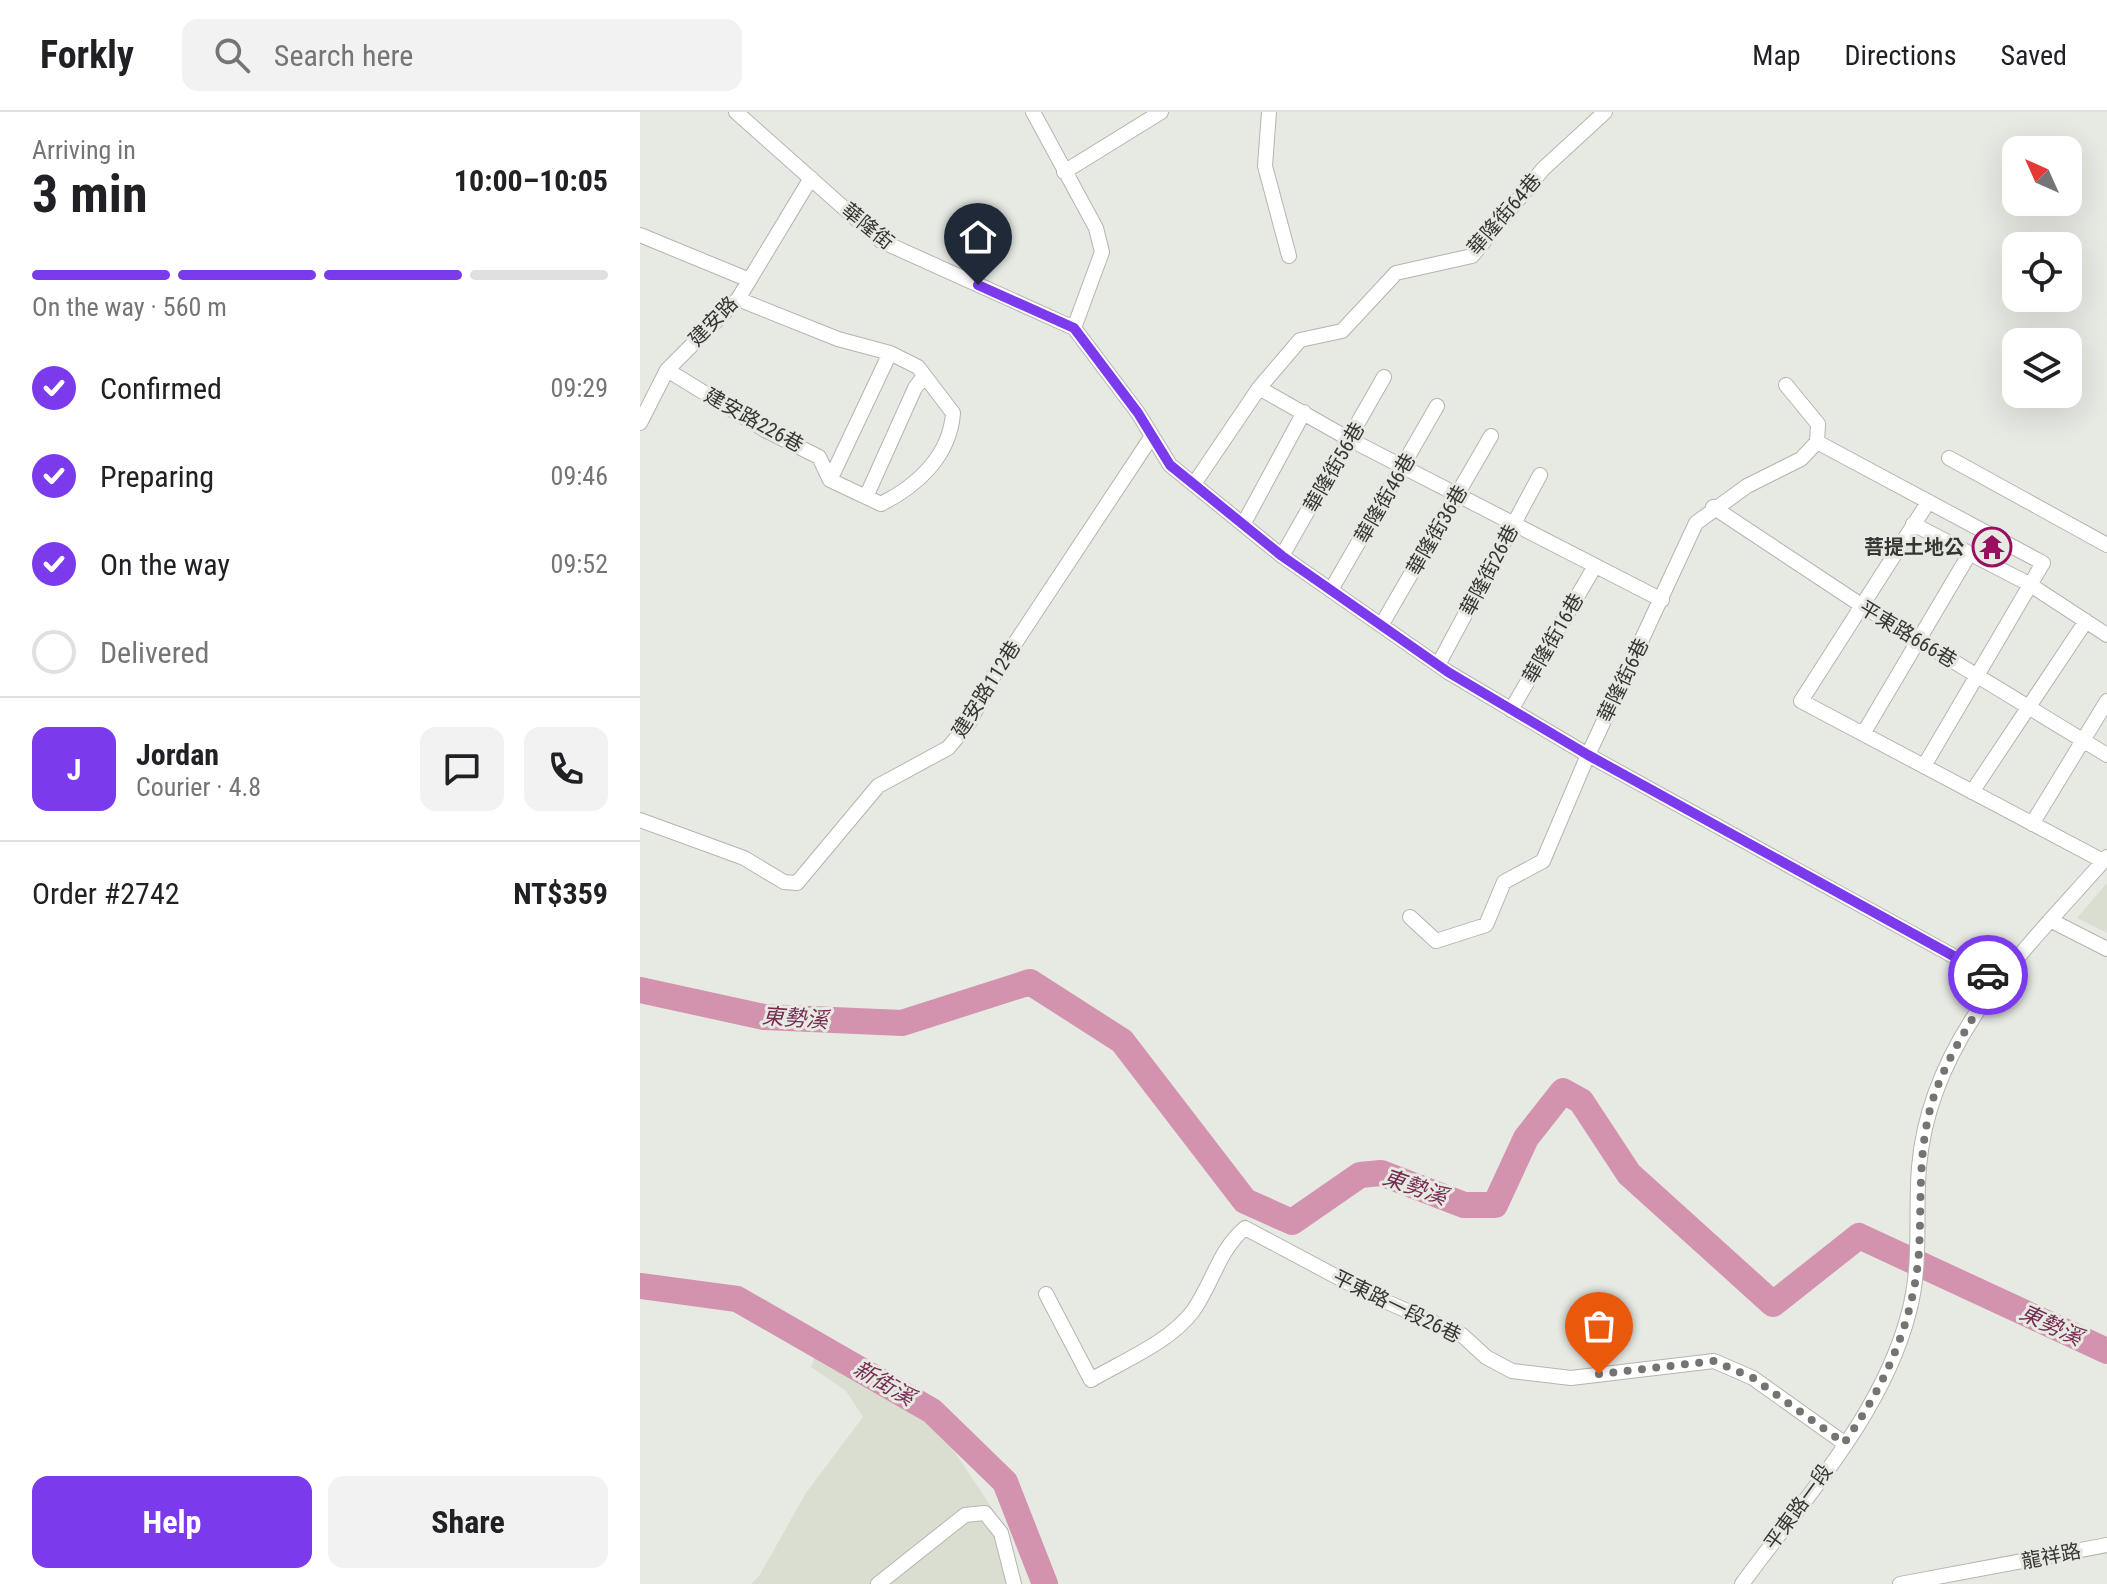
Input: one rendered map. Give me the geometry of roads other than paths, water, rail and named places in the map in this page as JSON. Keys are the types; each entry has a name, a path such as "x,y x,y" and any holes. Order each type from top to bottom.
{"street":[{"name":"華隆街","path":"736,112 881,241 1074,328 1170,465 1282,556 1438,665 1588,755 1997,980"},
{"path":"1033,112 1096,228 1102,252 1074,328"},
{"path":"1064,172 1161,112"},
{"path":"1269,112 1265,166 1289,256"},
{"name":"華隆街64巷","path":"1194,484 1259,388 1300,340 1342,331 1396,273 1472,256 1543,169 1605,112"},
{"name":"建安路","path":"640,423 667,370 738,299 747,279 811,178"},
{"path":"640,235 747,279"},
{"path":"738,299 838,339 890,353 918,367 953,413 952,427 929,470 911,489 881,504 866,497 924,376"},
{"path":"830,480 890,353"},
{"name":"建安路226巷","path":"667,370 765,430 819,457 830,480 866,497"},
{"name":"華隆街56巷","path":"1282,556 1384,377"},
{"path":"1713,507 1801,459 1817,442 1818,424 1786,385"},
{"path":"1259,388 1349,439 1405,465 1662,600"},
{"name":"華隆街46巷","path":"1331,590 1437,406"},
{"path":"1244,523 1304,412"},
{"name":"建安路112巷","path":"640,820 744,858 784,882 797,883 878,786 948,748 969,723 994,675 1152,436"},
{"name":"華隆街36巷","path":"1382,624 1491,436"},
{"path":"1817,442 1927,504 2043,563 1924,766"},
{"path":"1949,458 2107,545"},
{"name":"華隆街26巷","path":"1438,665 1540,475"},
{"path":"1927,504 1801,701 2032,824 2105,859"},
{"name":"華隆街6巷","path":"1410,917 1436,941 1486,925 1504,882 1543,861 1588,755 1696,523 1713,507"},
{"name":"平東路666巷","path":"1713,507 1861,605 2107,755"},
{"path":"1913,524 2029,584 2107,635"},
{"path":"1863,734 1970,553"},
{"name":"華隆街16巷","path":"1511,710 1595,566"},
{"path":"1972,792 2086,621"},
{"path":"2032,824 2107,701"},
{"name":"平東路一段","path":"1742,1584 1867,1411 1891,1362 1909,1312 1919,1252 1919,1165 1935,1094 1958,1040 1997,980 2105,859"},
{"path":"2050,920 2107,949"},
{"name":"平東路一段26巷","path":"1046,1294 1091,1380 1173,1331 1193,1311 1229,1242 1245,1228 1371,1295 1462,1335 1486,1357 1512,1371 1571,1378 1714,1361 1753,1378 1844,1443"},
{"path":"878,1584 965,1515 985,1513 1001,1533 1014,1584"},
{"name":"龍祥路","path":"1900,1584 2107,1545"}],"waterway":[{"name":"東勢溪","path":"640,990 764,1017 902,1023 1030,982 1122,1041 1245,1201 1292,1222 1360,1175 1381,1173 1464,1205 1495,1205 1526,1138 1563,1091 1581,1101 1629,1174 1773,1304 1859,1236 2107,1351"},
{"name":"新街溪","path":"640,1286 737,1299 932,1411 1005,1482 1045,1584"}],"place":[{"name":"菩提土地公","path":"1992,547"}]}
